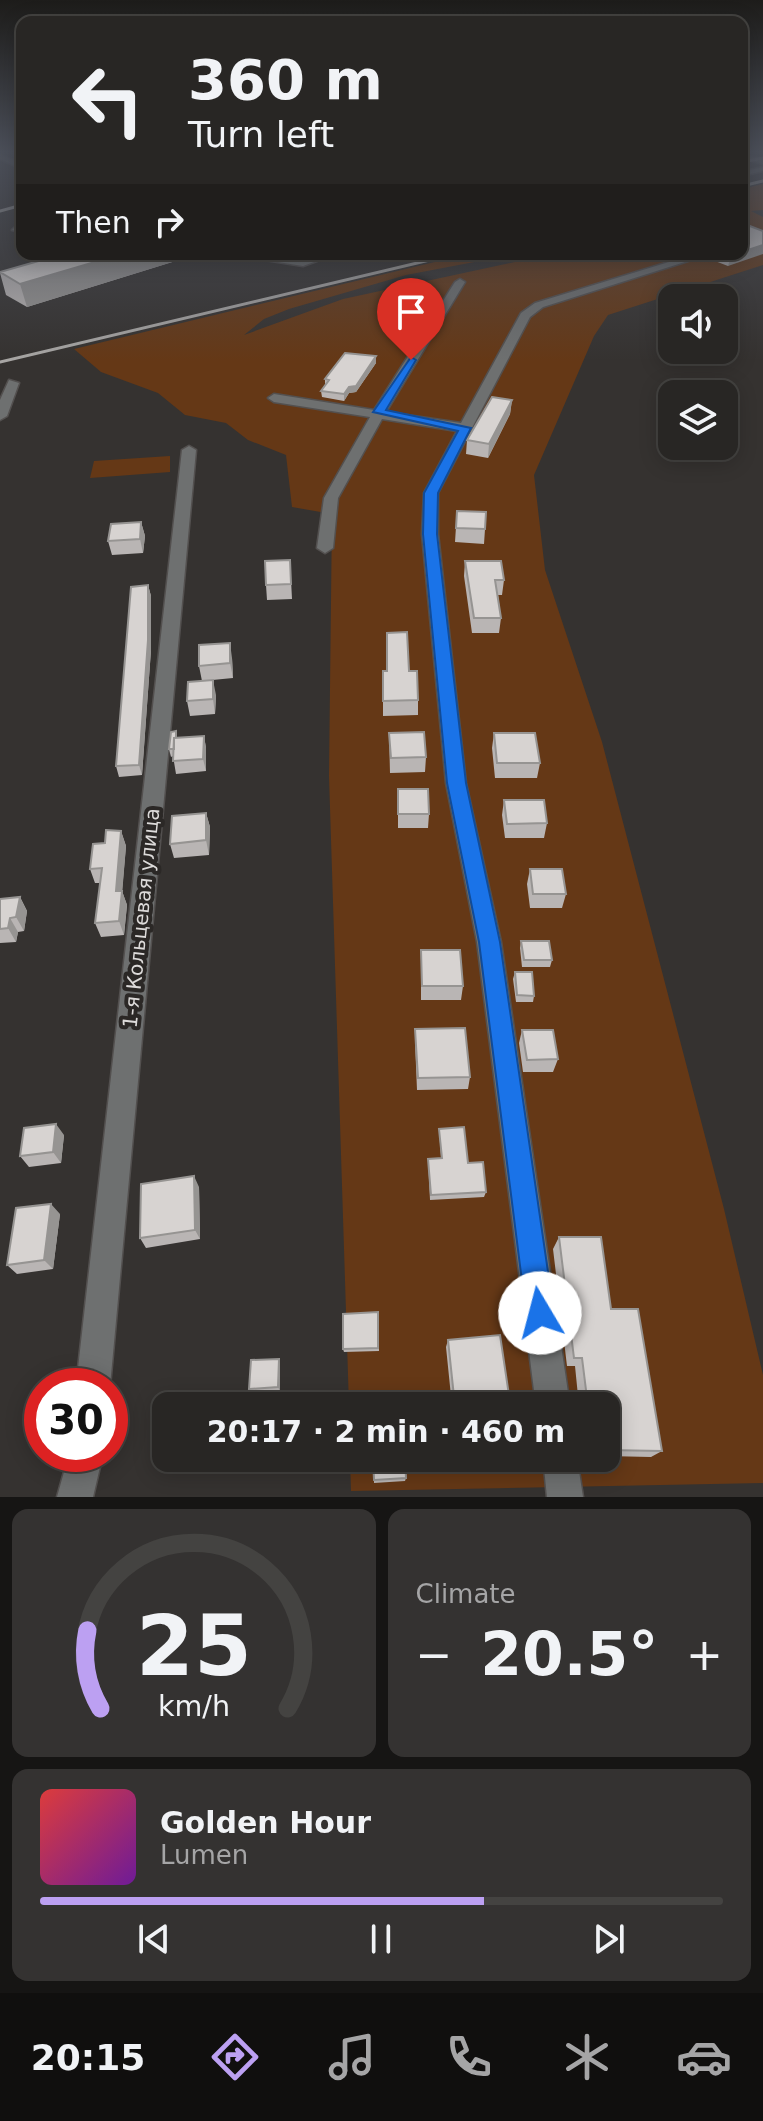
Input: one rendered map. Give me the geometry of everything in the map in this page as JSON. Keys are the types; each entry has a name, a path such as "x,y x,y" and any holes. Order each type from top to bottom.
{"street":[{"path":"280,260 303,263 312,260"},
{"path":"551,1392 489,942 456,783 430,534 431,493 525,315 539,305 685,260"},
{"path":"325,548 331,498 379,412 460,282"},
{"path":"0,416 13,383"},
{"path":"274,398 379,412 465,428"},
{"name":"1-я Кольцевая улица","path":"95,1368 189,450"},
{"path":"75,1497 81,1472"},
{"path":"562,1472 565,1497"}],"shaded area":[{"path":"748,221 763,221 763,265 704,284 658,284 658,299 608,315 594,336 534,475 545,570 602,742 724,1209 763,1375 763,1483 351,1491 350,1472 620,1472 620,1392 349,1392 329,776 332,514 292,507 286,455 248,440 226,423 185,415 158,393 101,372 74,349 443,260 485,260 406,275 289,309 264,319 244,335 343,299 524,260 748,260"},
{"path":"170,456 170,472 90,478 94,461"}],"building":[{"path":"748,225 763,231 763,245 748,250"},
{"path":"42,260 102,260 20,284 0,272"},
{"path":"345,353 376,356 356,386 349,387 344,394 321,391 329,380 325,379"},
{"path":"492,397 512,400 489,444 467,440"},
{"path":"457,511 486,512 485,529 456,528"},
{"path":"141,522 140,539 108,541 111,524"},
{"path":"290,560 291,584 266,585 265,561"},
{"path":"465,561 501,561 504,580 495,580 501,618 474,618"},
{"path":"148,585 148,640 139,765 116,766 131,587"},
{"path":"407,632 409,671 417,671 418,700 383,701 387,633"},
{"path":"230,643 230,663 199,666 199,645"},
{"path":"213,680 213,699 187,701 188,682"},
{"path":"176,731 174,749 169,749 171,732"},
{"path":"424,732 426,757 391,758 389,733"},
{"path":"494,733 535,733 540,763 497,763"},
{"path":"204,736 203,759 173,761 174,738"},
{"path":"398,789 428,789 429,814 398,814"},
{"path":"504,800 544,800 547,823 507,824"},
{"path":"206,813 206,840 170,844 172,816"},
{"path":"106,830 121,831 116,891 122,891 119,921 95,923 102,868 90,869 93,844 105,843"},
{"path":"530,869 562,869 566,894 533,894"},
{"path":"20,897 16,917 10,918 8,928 0,929 0,899"},
{"path":"521,941 549,941 552,960 524,960"},
{"path":"421,950 460,950 463,986 422,986"},
{"path":"515,972 532,972 534,996 517,995"},
{"path":"465,1028 470,1077 418,1078 415,1029"},
{"path":"522,1030 553,1030 558,1059 527,1060"},
{"path":"56,1124 53,1152 20,1156 24,1128"},
{"path":"464,1127 468,1163 483,1162 486,1192 431,1195 428,1159 442,1158 439,1129"},
{"path":"194,1176 195,1230 140,1238 141,1184"},
{"path":"51,1204 44,1260 7,1265 16,1208"},
{"path":"559,1237 601,1237 611,1309 638,1309 662,1451 620,1450 620,1392 586,1392 582,1358 574,1358"},
{"path":"378,1312 378,1348 343,1349 343,1314"},
{"path":"500,1335 509,1392 454,1392 448,1340"},
{"path":"279,1359 278,1387 249,1389 251,1360"},
{"path":"374,1472 406,1472 406,1478 374,1480"}],"railway":[{"path":"0,362 430,260"}],"route":[{"path":"411,360 379,412 465,428 431,493 430,534 456,783 489,942 540,1313"}]}
